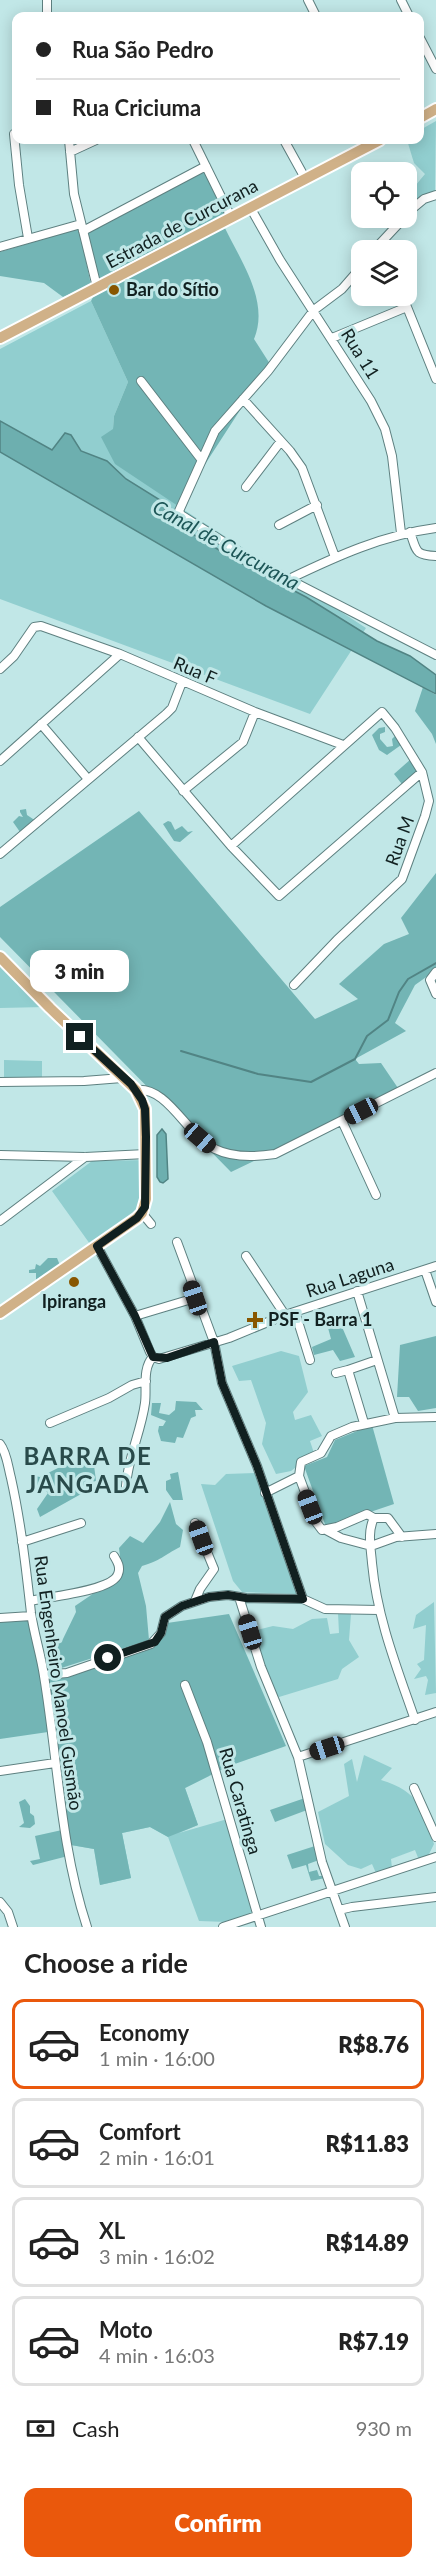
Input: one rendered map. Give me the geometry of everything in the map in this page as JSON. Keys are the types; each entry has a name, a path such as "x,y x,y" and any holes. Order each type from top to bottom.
{"main road":[{"name":"Estrada de Curcurana","path":"0,338 371,144"},
{"path":"0,957 136,1090 145,1109 146,1154 146,1199 142,1213 0,1313"}],"street":[{"path":"424,46 436,69"},
{"path":"15,144 28,237"},
{"path":"69,144 74,194 98,287"},
{"path":"70,152 87,144"},
{"path":"195,144 231,217"},
{"path":"286,144 305,178"},
{"path":"0,247 28,237 82,227 207,166"},
{"path":"417,205 424,199 436,195"},
{"name":"Rua 11","path":"250,207 280,260 371,401 385,429 392,456 401,533"},
{"path":"383,240 394,228"},
{"path":"351,279 342,289 314,310 268,371 215,431 179,511 181,515 257,563 435,654"},
{"path":"332,338 407,307 436,379"},
{"path":"141,381 201,459"},
{"path":"243,399 302,468 335,557"},
{"path":"246,487 281,441"},
{"path":"279,525 317,505"},
{"path":"289,579 335,557 401,533 436,528"},
{"path":"410,532 420,555 436,556"},
{"name":"Rua F","path":"0,669 14,656 35,626 120,654 255,712 343,745"},
{"path":"0,761 120,654"},
{"path":"0,854 172,708 182,682"},
{"path":"183,791 243,742 255,712"},
{"name":"Rua M","path":"294,985 337,940 402,879 429,801 422,772 395,728 382,712 343,745"},
{"path":"41,724 88,779"},
{"path":"138,736 231,846 279,896 422,772"},
{"path":"231,846 343,745"},
{"path":"436,972 430,980 436,993"},
{"path":"136,1090 152,1090 159,1094 190,1129 210,1146 232,1154 254,1156 275,1154 436,1073"},
{"path":"0,1082 122,1078"},
{"path":"342,1121 376,1195"},
{"path":"0,1155 146,1154"},
{"path":"0,1221 85,1156"},
{"path":"142,1213 151,1224"},
{"path":"177,1242 195,1298 214,1342 222,1383 251,1449 303,1599"},
{"path":"97,1246 135,1316 153,1357 148,1362 142,1421 129,1460 126,1486"},
{"path":"246,1256 285,1315"},
{"name":"Rua Laguna","path":"153,1357 167,1358 285,1315 436,1266"},
{"path":"425,1270 436,1302"},
{"path":"357,1291 395,1418"},
{"path":"135,1316 195,1298"},
{"path":"295,1312 310,1360"},
{"path":"336,1373 377,1360"},
{"path":"348,1370 364,1423"},
{"path":"50,1423 146,1380"},
{"path":"436,1417 395,1418 364,1423 331,1436 322,1452 301,1462 299,1476 316,1522 322,1530 371,1546 402,1537 436,1534"},
{"name":"Rua Engenheiro Manoel Gusmão","path":"0,1444 12,1481 32,1616 44,1675 68,1849 87,1927"},
{"path":"265,1492 299,1476"},
{"path":"326,1530 367,1514 374,1518 388,1518 402,1537"},
{"path":"374,1518 371,1546 372,1579 379,1610 415,1720"},
{"path":"22,1542 81,1523"},
{"path":"195,1523 214,1569 200,1588 195,1601"},
{"path":"30,1600 85,1591 109,1583 118,1574 119,1568 114,1556"},
{"path":"44,1675 67,1673 151,1644 161,1633 165,1617 195,1601 228,1595 303,1599 325,1609 379,1610"},
{"path":"239,1597 267,1684 298,1757 319,1852 345,1927"},
{"path":"0,1618 32,1616"},
{"name":"Rua Caratinga","path":"185,1685 214,1764 261,1927"},
{"path":"298,1757 436,1712"},
{"path":"0,1771 56,1763"},
{"path":"414,1788 436,1837"},
{"path":"223,1927 436,1857"},
{"path":"339,1910 436,1898"},
{"path":"0,1902 8,1912 13,1927"}],"shaded area":[{"path":"436,121 435,191 418,200 417,184 425,174 417,166 417,162 414,162 408,144 424,144 424,128"},
{"path":"206,170 226,214 100,281 86,233"},
{"path":"224,226 245,267 256,296 258,325 254,339 270,364 178,506 115,464 101,437 113,429 114,416 128,382 91,301 93,297"},
{"path":"79,228 91,285 63,297 44,283 0,276 0,252"},
{"path":"91,301 128,382 114,416 113,429 178,506 366,628 310,714 0,599 0,349"},
{"path":"0,421 52,450 65,433 71,435 81,451 107,461 126,479 168,505 161,515 239,562 306,597 377,641 410,656 436,675 436,694 266,606 0,452"},
{"path":"423,687 436,695 436,744 432,734 415,711"},
{"path":"385,727 385,732 380,734 380,739 387,747 393,746 392,739 396,735 401,745 387,755 379,750 372,735 379,728"},
{"path":"411,759 420,777 405,788 394,774"},
{"path":"26,809 27,815 36,821 20,832 13,822 19,816 23,817 20,810"},
{"path":"139,811 315,1019 358,999 339,984 384,944 409,934 401,918 436,873 436,970 415,985 395,1023 406,1031 355,1059 359,1064 381,1063 400,1091 231,1172 0,937 0,907"},
{"path":"168,821 175,830 182,826 188,832 193,831 180,842 174,841 163,824"},
{"path":"0,961 45,1007 0,1008"},
{"path":"4,1060 42,1061 42,1079 4,1078"},
{"path":"162,1129 166,1134 168,1179 163,1183 157,1177 157,1135"},
{"path":"148,1160 146,1212 95,1251 52,1191 92,1161"},
{"path":"48,1258 57,1258 61,1268 51,1276 46,1273 36,1280 36,1273 29,1273 29,1270 35,1269 36,1264 40,1266"},
{"path":"339,1320 355,1357 340,1361 333,1350 314,1355 312,1347 331,1339 327,1324"},
{"path":"436,1336 436,1408 418,1411 409,1397 397,1397 400,1345"},
{"path":"281,1351 299,1356 308,1392 293,1412 295,1420 311,1415 322,1436 310,1441 314,1453 291,1471 276,1474 262,1444 266,1423 251,1380 239,1381 232,1366"},
{"path":"176,1401 196,1402 203,1410 195,1410 196,1416 191,1418 183,1438 177,1437 175,1443 161,1441 159,1426 163,1426 166,1421 151,1415 152,1403 161,1403 159,1413 169,1415 175,1410"},
{"path":"372,1425 394,1504 326,1527 304,1466 327,1457 335,1440"},
{"path":"72,1461 94,1465 96,1481 89,1483 90,1489 40,1517 37,1509 48,1493 43,1488 33,1487 30,1475 40,1477"},
{"path":"178,1472 183,1500 173,1500 166,1490 166,1481 171,1479 170,1474"},
{"path":"255,1473 298,1594 242,1592 233,1581 201,1484 215,1485 226,1474"},
{"path":"170,1502 176,1524 183,1530 180,1547 142,1566 138,1573 146,1606 149,1640 52,1671 45,1643 62,1641 76,1612 75,1606 122,1574 119,1548 130,1536 143,1543 160,1522"},
{"path":"434,1602 436,1693 425,1695 428,1680 426,1676 414,1679 421,1669 417,1664 424,1660 426,1625 413,1629 416,1615"},
{"path":"338,1613 351,1614 349,1640 359,1657 342,1669 338,1679 279,1697 274,1694 253,1631 273,1626 293,1629 312,1619 327,1618 330,1634 339,1633"},
{"path":"229,1614 286,1746 229,1766 185,1788 198,1825 168,1837 150,1827 122,1833 131,1878 100,1885 94,1849 71,1845 62,1811 48,1680 140,1651 160,1641 167,1623"},
{"path":"30,1620 43,1674 48,1732 0,1739 0,1621"},
{"path":"138,1679 209,1776 185,1788 198,1825 179,1833 231,1818 253,1914 227,1922 199,1921 168,1837 150,1827 122,1833 131,1878 100,1885 94,1849 71,1845"},
{"path":"364,1755 392,1768 381,1780 404,1790 417,1803 426,1820 434,1844 428,1856 419,1860 415,1850 391,1859 392,1868 376,1873 372,1864 361,1869 348,1865 325,1844 318,1812 349,1796 344,1764 352,1759 357,1782"},
{"path":"305,1798 307,1810 275,1822 270,1810"},
{"path":"25,1799 30,1806 30,1813 34,1816 35,1824 30,1828 19,1827 24,1823 19,1802"},
{"path":"62,1830 68,1856 33,1865 30,1861 40,1859 35,1836"},
{"path":"315,1846 319,1860 308,1864 309,1872 317,1870 319,1876 325,1878 311,1881 306,1865 292,1869 287,1855"}],"waterway":[{"path":"181,1051 258,1074 311,1082 355,1059 367,1036 388,1020 399,992 408,979 436,963"}],"place":[{"name":"Bar do Sítio","path":"114,290"},
{"name":"Ipiranga","path":"74,1282"},
{"name":"PSF - Barra 1","path":"255,1320"}],"district":[{"name":"BARRA DE JANGADA","path":"88,1471"}],"route":[{"path":"80,1037 131,1084 145,1109 145,1207 137,1218 97,1246 135,1316 153,1357 167,1358 214,1342 222,1383 251,1449 303,1599 246,1598 228,1595 195,1601 165,1617 161,1633 155,1642 108,1658"}],"water label":[{"name":"Canal de Curcurana","path":"226,545"}]}
